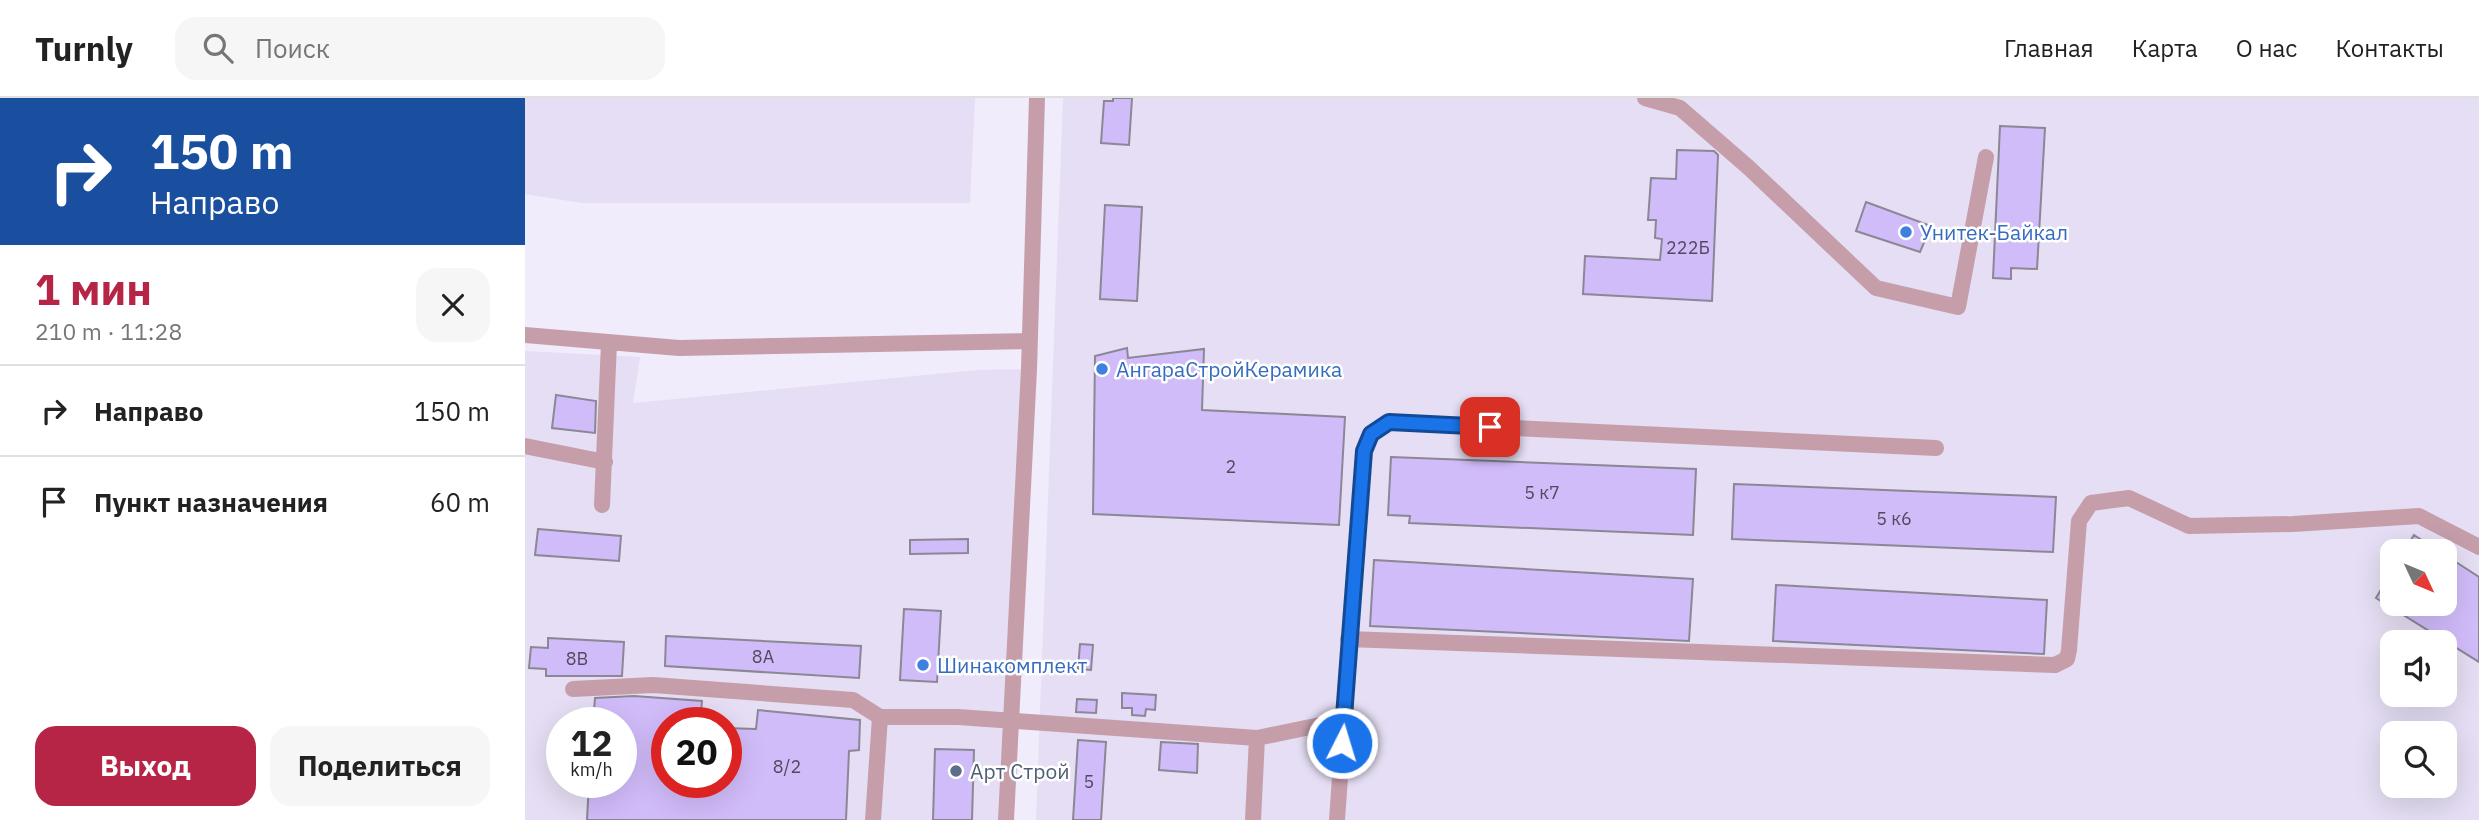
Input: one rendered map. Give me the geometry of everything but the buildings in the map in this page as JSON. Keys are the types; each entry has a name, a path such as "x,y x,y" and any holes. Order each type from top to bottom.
{"street":[{"path":"1006,820 1030,341 1037,98"},
{"path":"1645,98 1679,108 1748,167 1876,288 1958,307 1986,157"},
{"path":"525,335 679,348 1030,341"},
{"path":"602,505 609,343"},
{"path":"1337,820 1348,639 1364,451 1371,434 1389,422 1936,448"},
{"path":"525,446 605,462"},
{"path":"1348,639 2055,665 2067,659 2078,521 2091,503 2129,498 2189,526 2293,524 2419,516 2479,547"},
{"path":"573,689 653,685 853,700 880,718 1011,720 1257,738 1344,720"},
{"path":"873,820 880,718"},
{"path":"1253,820 1257,738"}],"shaded area":[{"path":"525,98 975,98 970,203 582,203 525,194"},
{"path":"1063,98 2479,98 2479,820 1036,820"},
{"path":"525,351 640,357 633,403 977,370 1029,369 1006,820 525,820"}],"place":[{"name":"Унитек-Байкал","path":"1906,232"},
{"name":"АнгараСтройКерамика","path":"1102,369"},
{"name":"Шинакомплект","path":"923,665"},
{"name":"Арт Строй","path":"956,771"}],"route":[{"path":"1342,743 1364,451 1371,434 1389,422 1490,427"}]}
